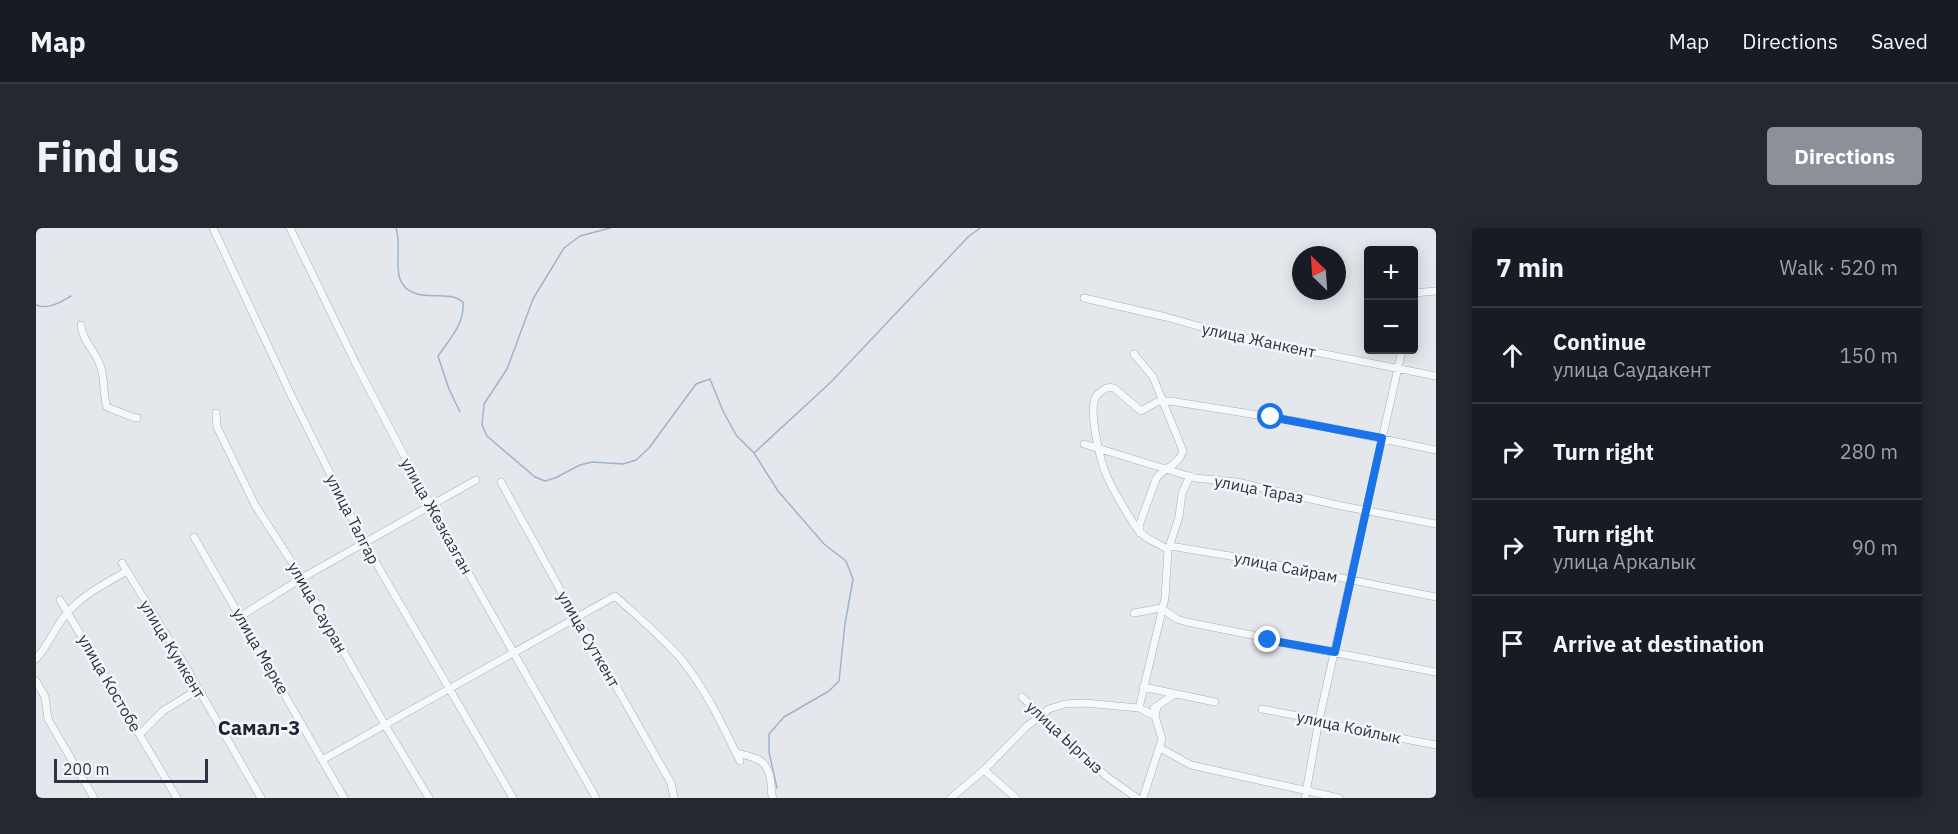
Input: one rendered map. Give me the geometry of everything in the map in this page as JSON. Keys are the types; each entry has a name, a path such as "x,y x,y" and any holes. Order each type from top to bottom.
{"street":[{"name":"улица Талгар","path":"213,228 364,544 513,798"},
{"name":"улица Жезказган","path":"290,228 356,364 431,507 513,655 597,798"},
{"path":"1418,293 1436,291"},
{"name":"улица Жанкент","path":"1084,298 1230,335 1436,376"},
{"path":"81,325 81,333 99,361 105,384 107,406 137,418"},
{"path":"1134,354 1153,377 1183,451 1178,461 1160,473 1156,479 1140,523 1140,532"},
{"path":"1305,794 1319,720 1401,354"},
{"path":"1169,548 1148,540 1140,532 1106,474 1092,404 1095,396 1105,388 1114,388 1141,411 1162,400 1210,406 1436,450"},
{"path":"1169,415 1171,410 1181,403"},
{"name":"улица Сауран","path":"216,412 217,427 255,505 302,578 429,798"},
{"name":"улица Тараз","path":"1084,444 1190,476 1237,482 1337,505 1436,524"},
{"path":"1143,710 1143,687 1164,598 1169,548 1179,517 1182,493 1190,476"},
{"path":"241,616 302,578 476,480"},
{"name":"улица Суткент","path":"501,482 671,783 674,798"},
{"name":"улица Мерке","path":"194,537 344,798"},
{"name":"улица Сайрам","path":"1169,548 1248,559 1436,597"},
{"name":"улица Кумкент","path":"122,563 183,662 261,798"},
{"path":"36,659 48,646 68,612 86,595 127,571"},
{"path":"322,760 615,596 661,638 682,661 706,694 740,761"},
{"name":"улица Костобе","path":"60,600 177,798"},
{"path":"1134,613 1161,608 1177,619 1187,622 1436,672"},
{"path":"36,681 45,697 48,719 94,798"},
{"path":"1143,687 1215,702"},
{"path":"140,734 163,711 198,690"},
{"path":"1143,710 1157,706 1175,693"},
{"name":"улица Ыргыз","path":"1022,697 1106,776 1137,798"},
{"path":"951,798 984,770 1039,715 1058,706 1078,702 1143,710 1155,716"},
{"path":"1143,798 1160,748 1162,735 1155,716 1157,706"},
{"name":"улица Койлык","path":"1262,709 1436,745"},
{"path":"1160,748 1191,765 1305,794 1339,798"},
{"path":"736,753 757,757 764,765 770,776 773,798"},
{"path":"984,770 1016,798"}],"waterway":[{"path":"396,228 398,266 402,283 417,294 453,297 463,302 459,324 438,356 449,389 460,412"},
{"path":"610,228 580,236 564,248 533,299 507,369 484,404 482,425 487,436 535,477 545,481 592,462 623,464 636,460 649,448 696,384 710,379 736,435 754,453 778,491 824,544 846,561 853,579 845,624 839,681 829,691 784,717 769,734 769,752 777,788"},
{"path":"754,453 831,382 968,237 980,228"},
{"path":"36,305 50,306 71,296"}],"district":[{"name":"Самал-3","path":"259,727"}],"route":[{"path":"1268,640 1335,652 1382,438 1271,417"}]}
